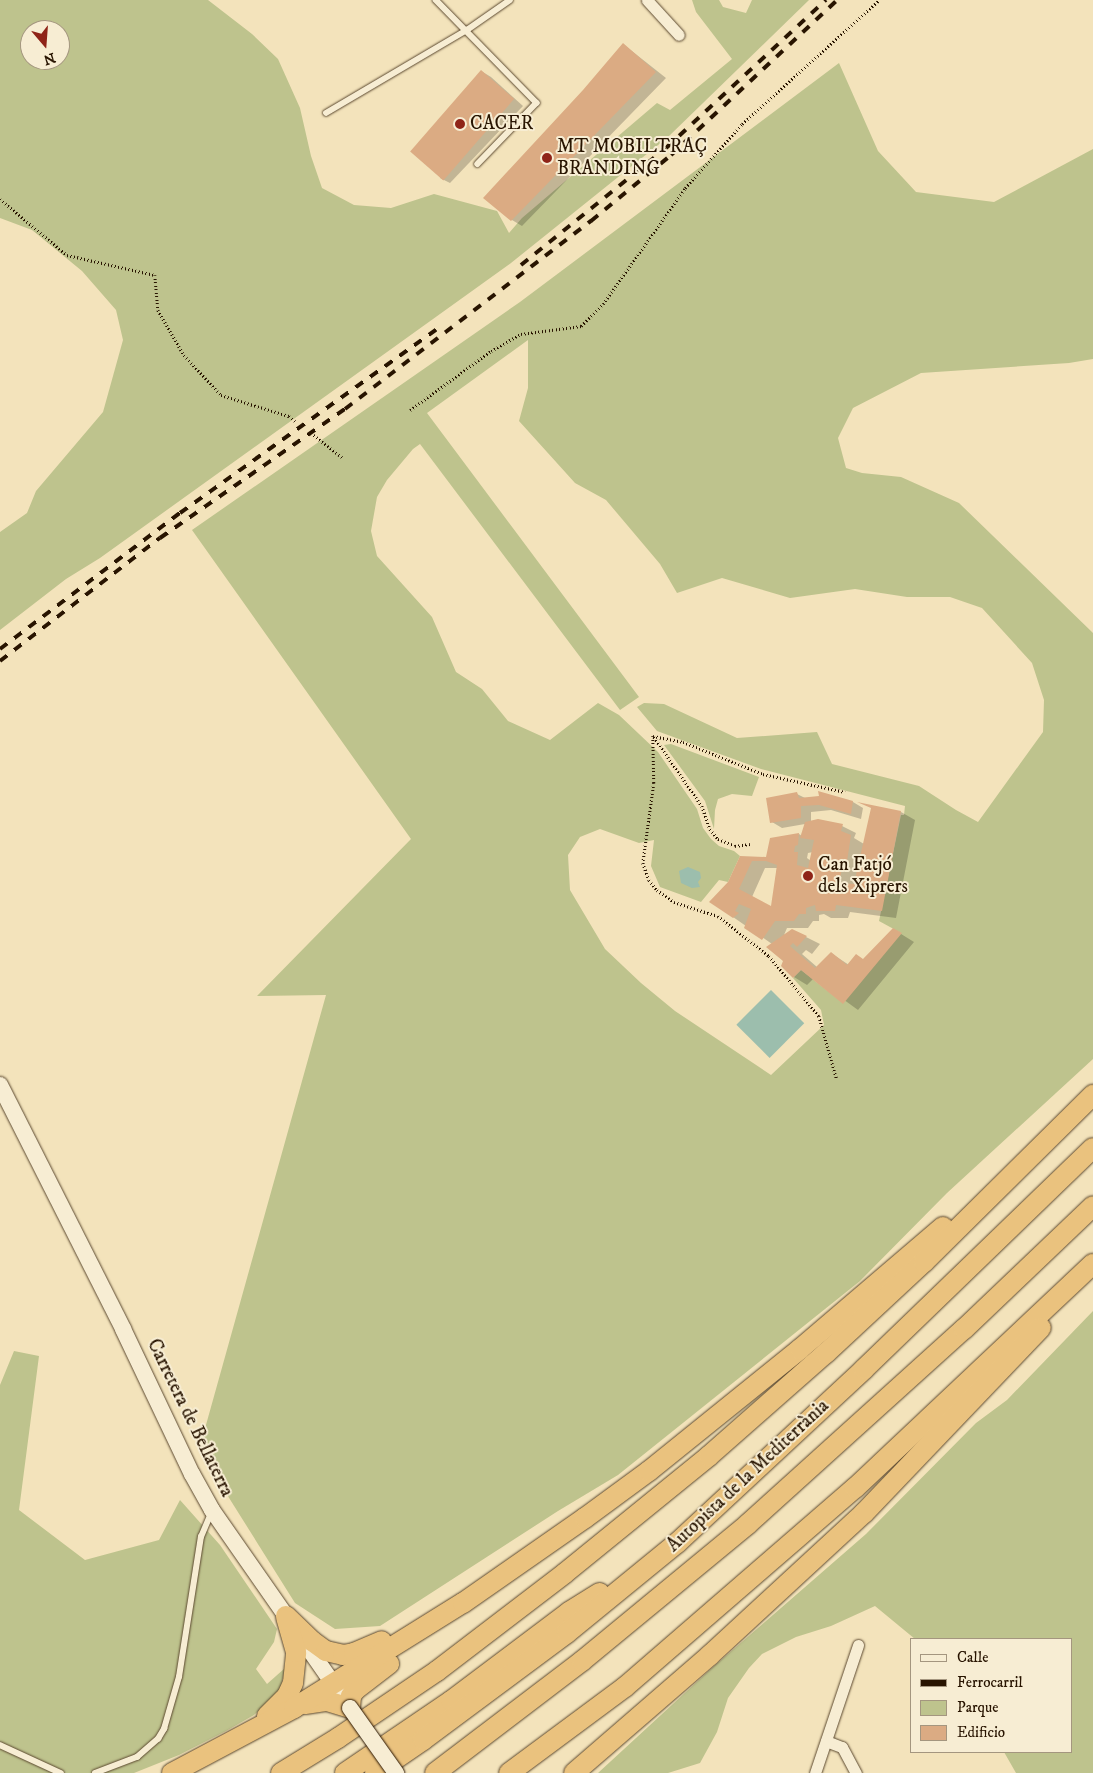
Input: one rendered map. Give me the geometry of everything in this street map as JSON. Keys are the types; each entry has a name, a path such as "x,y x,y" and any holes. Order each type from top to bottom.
{"highway":[{"path":"281,1773 346,1733 437,1671 565,1573 767,1407 826,1353 1093,1095"},
{"name":"Autopista de la Mediterrània","path":"375,1773 560,1639 677,1543 864,1369 1093,1148"},
{"path":"172,1773 294,1708 463,1602 524,1561 649,1471 800,1349 916,1248 1014,1173"},
{"name":"Autopista de la Mediterrània","path":"435,1773 582,1661 740,1531 964,1329 1093,1206"},
{"path":"509,1773 625,1687 840,1501 1093,1264"},
{"path":"574,1773 710,1655 864,1514 1016,1357 1093,1270"},
{"path":"345,1773 451,1701 569,1612 677,1543"},
{"path":"294,1708 327,1701 350,1708 351,1696 361,1684 467,1610 524,1561"},
{"path":"286,1616 312,1641 326,1651 343,1655 368,1648 463,1602"},
{"path":"241,1737 277,1708 287,1696 293,1683 296,1652 286,1616"}],"street":[{"path":"647,0 679,35"},
{"name":"Carretera de Bellaterra","path":"0,1085 123,1329 192,1474 212,1510 396,1773"},
{"path":"815,1773 858,1645"},
{"path":"826,1740 842,1747 856,1773"}],"lane":[{"path":"436,0 537,103 478,164"},
{"path":"326,113 467,30 510,0"},
{"path":"95,1773 137,1757 158,1739 164,1729 178,1677 201,1537 212,1510"},
{"path":"0,1745 61,1773"}],"path":[{"path":"410,410 491,351 521,334 582,326 603,304 684,188 742,124 880,0"},
{"path":"0,200 67,255 155,275 158,310 184,355 221,395 289,416 295,421"},
{"path":"311,433 343,458"},
{"path":"654,736 683,742 763,774 845,792"},
{"path":"654,736 702,806 710,829 718,839 735,846 750,844"},
{"path":"654,736 654,784 644,863 649,880 657,890 674,902 718,916 769,956 819,1016 837,1080"}],"green space":[{"path":"0,0 208,0 252,34 278,59 300,108 311,156 322,188 354,205 391,208 434,194 497,211 509,233 522,218 657,103 670,110 732,59 696,12 692,0 719,0 723,7 746,13 752,0 809,0 668,137 511,263 100,558 66,579 0,630 0,532 27,513 36,491 103,412 123,340 116,310 82,271 32,230 0,218"},
{"path":"839,63 878,151 916,192 994,202 1093,149 1093,359 1069,363 921,373 853,408 838,438 846,468 862,473 901,477 959,503 1093,633 1093,1059 947,1193 860,1281 618,1475 558,1511 380,1626 335,1629 295,1603 199,1450 326,995 257,996 411,839 192,530 520,302","holes":["528,340 528,388 519,421 575,483 606,500 660,564 677,593 722,578 790,598 855,589 907,597 950,597 982,608 1032,663 1044,700 1043,732 978,822 919,786 832,764 817,732 737,738 664,704 644,703 637,707 657,731 761,769 905,806 904,815 901,815 879,921 901,933 843,1003 801,970 793,978 821,1010 824,1025 771,1075 675,1011 641,983 605,949 570,890 568,855 580,837 600,829 639,843 654,840 651,866 660,887 701,902 719,880 728,882 740,856 734,851 719,846 711,839 703,828 697,809 658,752 619,715 598,703 550,740 508,721 482,689 456,672 432,617 377,556 371,531 377,497 387,480 413,449 420,444 620,710 639,697 427,413"]},
{"path":"671,744 759,777 752,796 732,794 718,799 715,810 714,829 705,801 664,745"},
{"path":"1093,1311 1093,1773 1016,1773 1005,1753 1073,1753 1073,1638 914,1638 875,1606 831,1626 796,1637 762,1654 749,1668 728,1698 717,1732 700,1763 668,1773 598,1773 712,1668 866,1534 976,1423 1007,1400"},
{"path":"14,1351 39,1356 19,1510 85,1560 159,1540 180,1500 220,1545 277,1629 274,1642 256,1669 267,1684 285,1668 281,1687 275,1696 254,1715 226,1731 179,1755 134,1773 0,1773 0,1385"}],"shaded area":[{"path":"688,867 700,872 701,878 698,882 700,887 692,888 681,883 679,871"},
{"path":"771,990 804,1023 770,1058 736,1025"}],"building":[{"name":"MT MOBILTRAÇ BRANDING","path":"623,43 656,72 511,221 483,198 583,90"},
{"name":"CACER","path":"481,70 514,99 443,180 410,152"},
{"path":"818,791 853,801 851,814 819,805 801,806 801,818 770,823 766,798 797,792 799,798 819,796"},
{"name":"Can Fatjó dels Xiprers","path":"857,802 901,811 882,911 836,905 835,911 816,911 815,905 806,908 806,914 799,914 794,921 775,921 762,940 744,928 751,909 739,904 735,911 739,913 733,918 709,902 728,882 740,856 766,857 770,838 799,833 798,845 795,846 794,852 798,852 797,865 808,868 814,840 800,838 805,822 818,819 843,824 841,831 851,835 846,868 842,869 839,883 854,884 871,808","holes":["752,861 766,861 777,865 771,906 739,889"]},
{"path":"893,928 902,933 843,1004 801,970 793,978 781,966 783,961 766,947 792,929 807,936 797,947 793,943 790,946 815,968 831,952 847,965 856,954 863,959"}],"railway":[{"path":"521,265 666,148 826,0"},
{"path":"0,661 160,538 345,409 591,221 671,155 837,0"},
{"path":"0,649 180,513 436,330"}],"place":[{"name":"CACER","path":"460,124"},
{"name":"MT MOBILTRAÇ BRANDING","path":"547,158"},
{"name":"Can Fatjó dels Xiprers","path":"808,876"}]}
